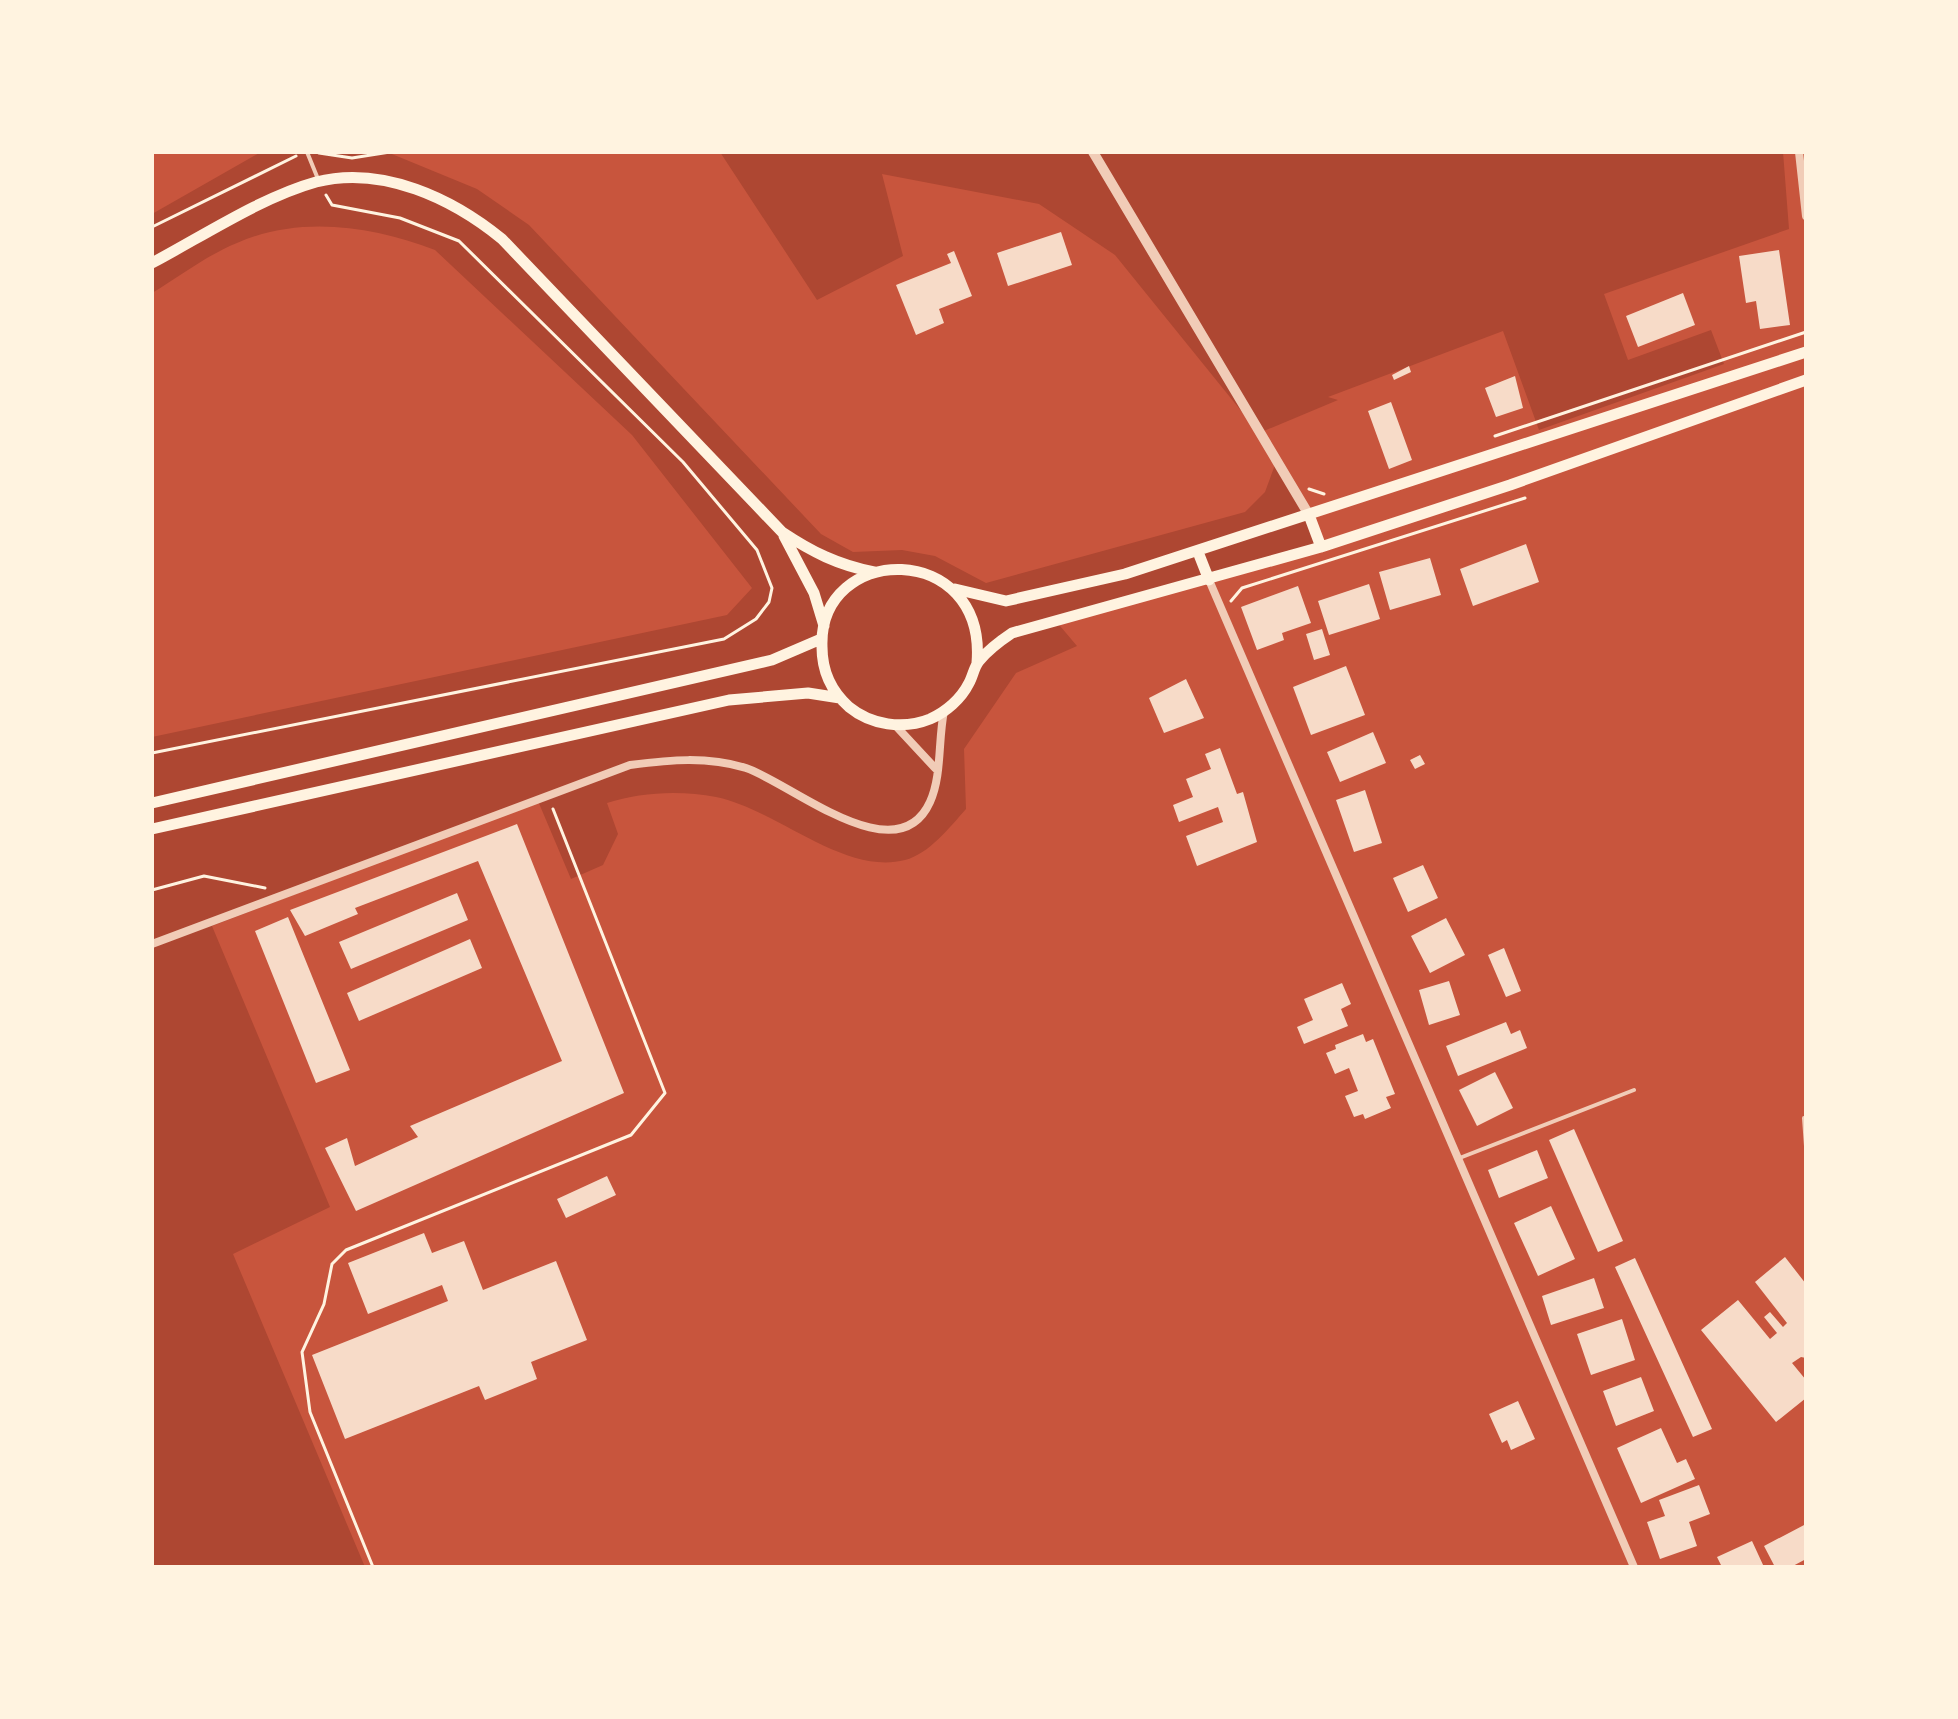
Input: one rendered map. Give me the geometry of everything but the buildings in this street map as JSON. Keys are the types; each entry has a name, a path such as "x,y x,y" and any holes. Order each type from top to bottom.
{"main road":[{"path":"152,263 286,193 318,182 350,179 426,191 474,216 534,270 782,532 814,554 843,566 874,572 916,570 953,588 1006,601 1125,574 1198,552 1806,352"},
{"path":"977,663 996,644 1027,628 1321,547 1496,490 1806,380"},
{"path":"1309,515 1321,547"},
{"path":"782,532 814,593 824,626"},
{"path":"1198,552 1209,580"},
{"path":"874,572 842,593 824,626 821,639 825,670 840,698 865,717 895,725 912,724 944,711 965,690 977,663 979,642 975,623 953,588"},
{"path":"152,803 772,660 821,639"},
{"path":"152,829 729,700 808,693 840,698"}],"street":[{"path":"1093,152 1309,515"},
{"path":"1799,152 1806,216"},
{"path":"1209,580 1634,1567"},
{"path":"152,944 630,765 680,759 716,760 749,769 861,827 890,831 919,817 929,804 944,711"},
{"path":"895,725 935,768"}],"lane":[{"path":"308,152 318,182"},
{"path":"1457,1159 1634,1090"},
{"path":"1804,1118 1806,1146"}],"path":[{"path":"152,227 308,152 352,158 390,152"},
{"path":"152,753 724,639 756,619 769,602 772,588 757,550 693,473 459,241 400,218 332,205 318,182"},
{"path":"1481,441 1806,332"},
{"path":"1220,604 1233,600 1242,588 1525,498"},
{"path":"373,1567 310,1412 302,1352 324,1304 332,1264 346,1250 631,1135 665,1093 548,796"},
{"path":"152,890 204,876 288,893"}],"shaded area":[{"path":"261,152 387,152 477,189 529,225 821,534 853,552 902,550 935,556 986,583 1245,512 1265,492 1276,462 1322,546 1055,620 1077,646 1016,673 964,749 966,809 931,846 914,857 882,862 858,859 739,804 689,793 661,793 607,803 618,834 603,865 571,879 538,801 212,926 330,1207 233,1254 365,1567 152,1567 152,737 727,615 752,588 632,435 435,250 362,230 336,227 286,229 261,234 226,248 152,293 152,214"},
{"path":"720,152 1783,152 1789,229 1604,294 1628,360 1711,330 1724,364 1539,430 1503,331 1328,397 1338,400 1259,433 1115,255 1039,204 882,174 903,256 817,300"}]}
